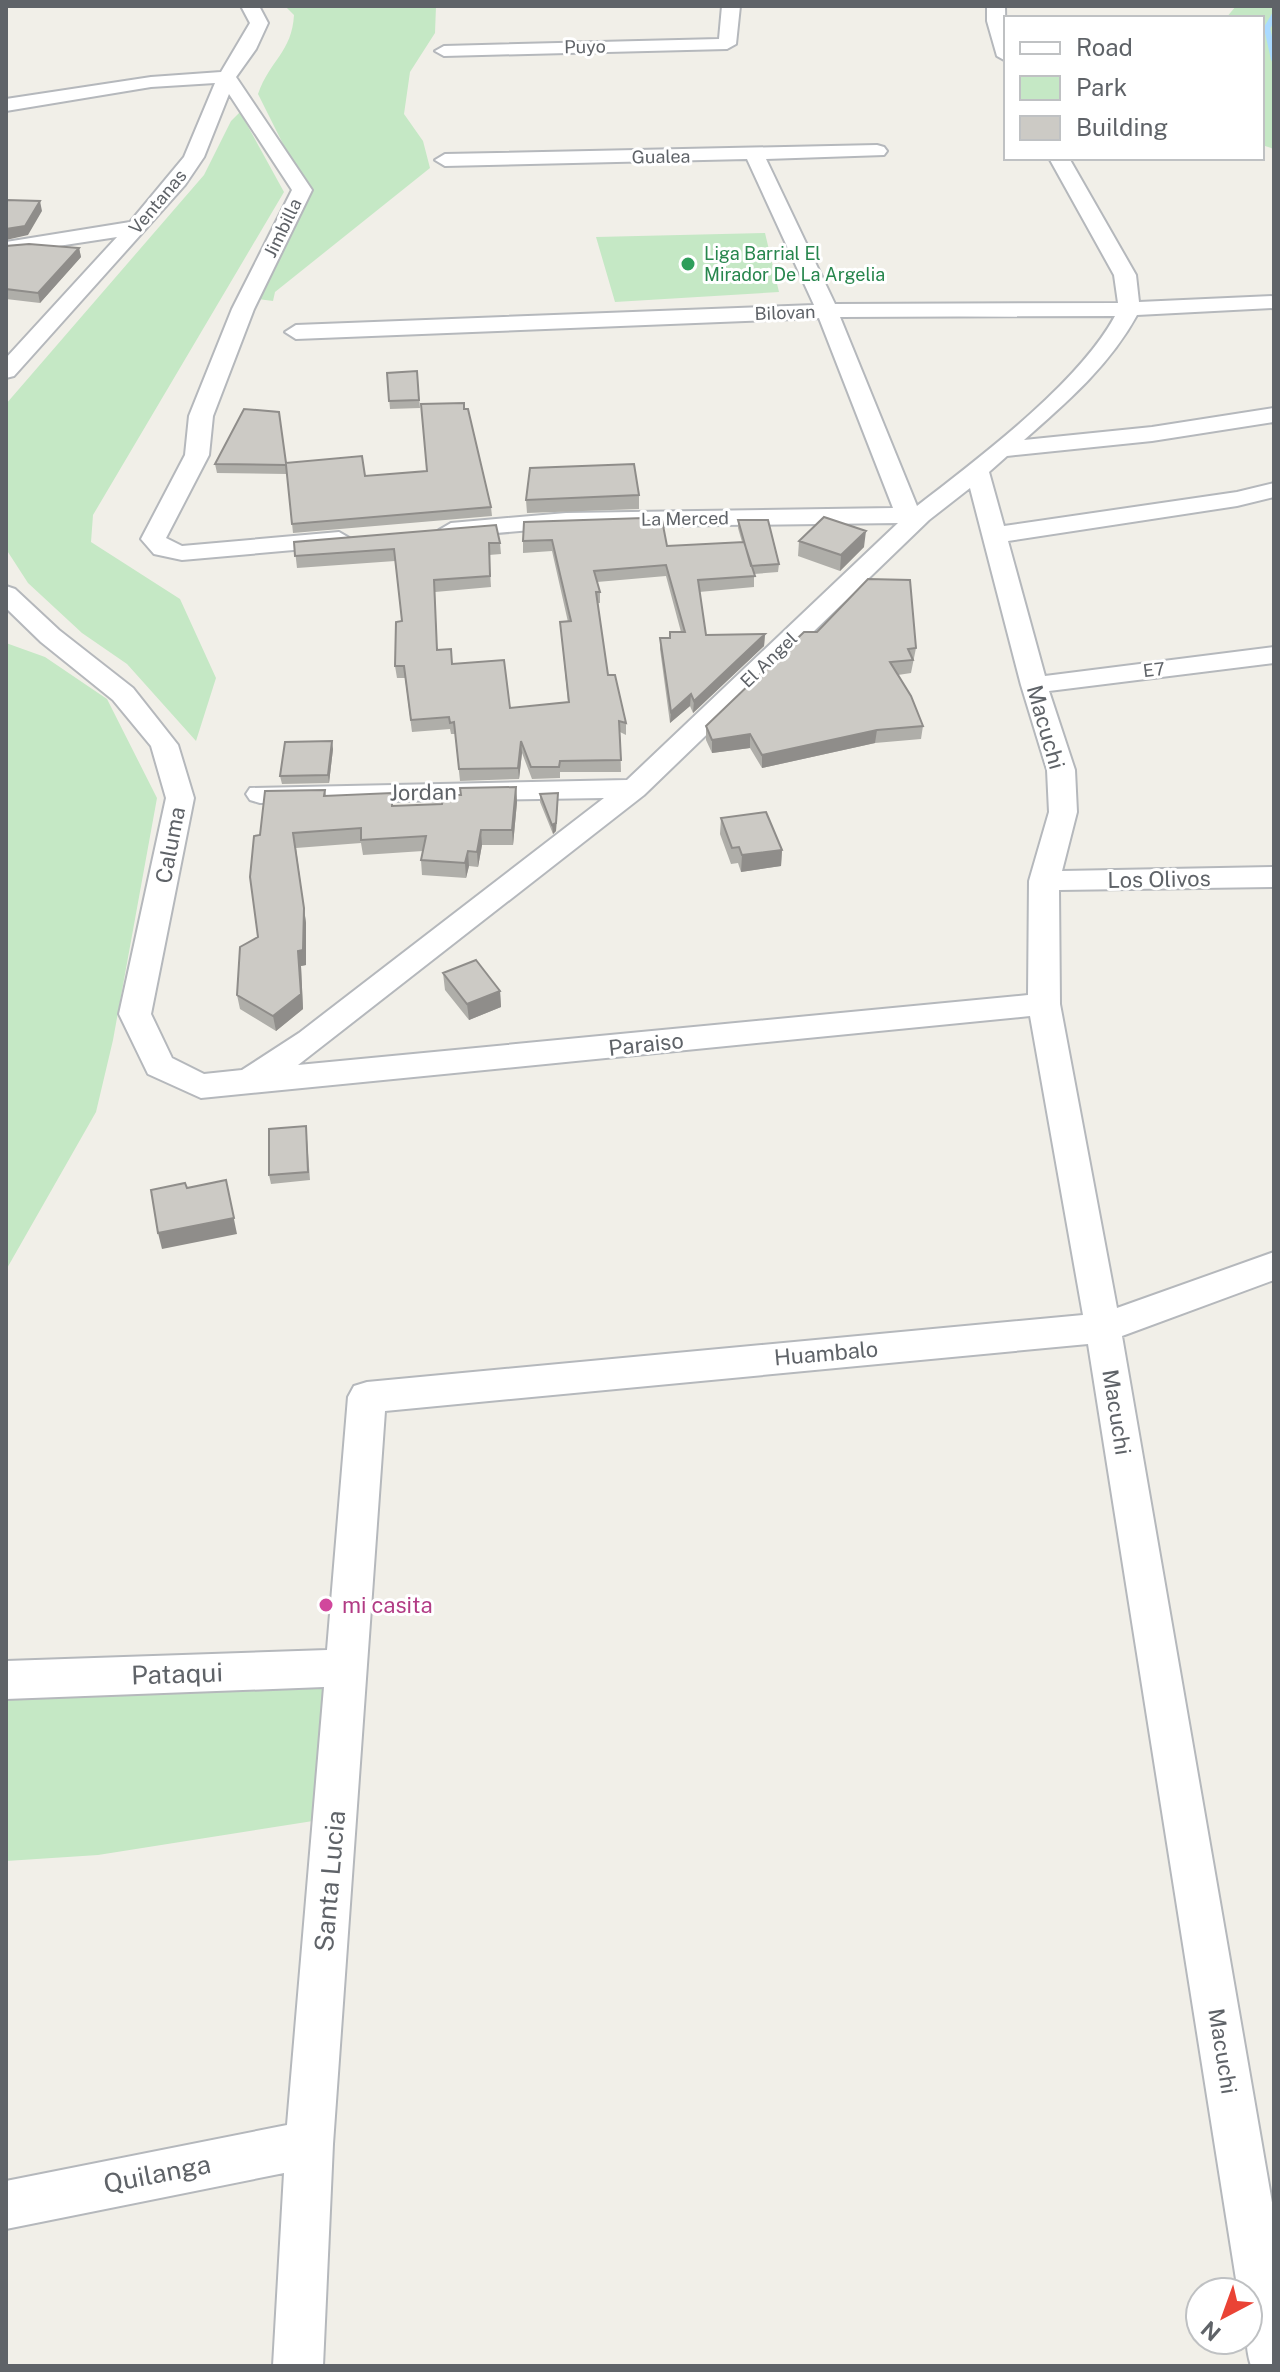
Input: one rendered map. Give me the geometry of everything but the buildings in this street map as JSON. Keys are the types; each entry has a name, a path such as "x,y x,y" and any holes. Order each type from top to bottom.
{"street":[{"name":"Ventanas","path":"6,371 138,227 194,157 227,77 247,49 259,23 250,6"},
{"name":"Puyo","path":"444,51 727,44 731,6"},
{"path":"996,6 1004,46"},
{"path":"6,105 151,82 227,77"},
{"name":"Jimbilla","path":"227,77 251,119 302,190 243,309 201,416 197,455 153,539 163,549 182,553 366,537"},
{"name":"Gualea","path":"445,160 755,156 877,151"},
{"path":"755,156 827,311 914,515"},
{"path":"1060,160 1125,275 1129,309"},
{"path":"6,248 138,227"},
{"name":"Bilovan","path":"296,332 827,311 1129,309 1274,302"},
{"name":"El Angel","path":"247,1082 310,1041 634,789 914,515 989,460 1084,374 1114,337 1129,309"},
{"path":"989,460 1274,415"},
{"name":"Macuchi","path":"989,460 996,535 1034,685 1061,770 1063,812 1044,881 1044,1004 1103,1328 1274,2361"},
{"path":"996,535 1237,499 1274,490"},
{"name":"La Merced","path":"427,532 566,520 914,515"},
{"name":"Caluma","path":"6,594 50,636 123,694 164,745 180,798 135,1014 159,1066 201,1086 247,1082"},
{"name":"E7","path":"1034,685 1274,655"},
{"name":"Jordan","path":"260,794 634,789"},
{"name":"Los Olivos","path":"1044,881 1274,877"},
{"name":"Paraiso","path":"247,1082 1044,1004"},
{"name":"Huambalo","path":"367,1397 1103,1328 1274,1266"},
{"name":"Santa Lucia","path":"298,2366 309,2144 367,1397"},
{"name":"Pataqui","path":"6,1680 348,1668"},
{"name":"Quilanga","path":"6,2205 309,2144"}],"green space":[{"path":"285,6 436,6 435,33 410,72 404,114 423,141 430,168 275,292 273,301 250,298 306,190 258,94 289,38 294,15"},
{"path":"1236,6 1274,6 1274,149 1264,146 1264,16 1228,16"},
{"path":"240,112 284,192 93,515 91,542 180,599 216,678 196,741 127,664 82,633 28,583 6,549 6,404 204,175 231,121"},
{"name":"Liga Barrial El Mirador De La Argelia","path":"765,233 779,292 615,302 596,237"},
{"path":"6,643 45,657 107,699 157,798 113,1040 96,1112 6,1270"},
{"path":"329,1680 313,1821 98,1855 6,1861 6,1691"}],"waterway":[{"path":"1274,16 1267,28 1274,59"}],"place":[{"name":"Liga Barrial El Mirador De La Argelia","path":"688,264"},
{"name":"mi casita","path":"326,1605"}]}
